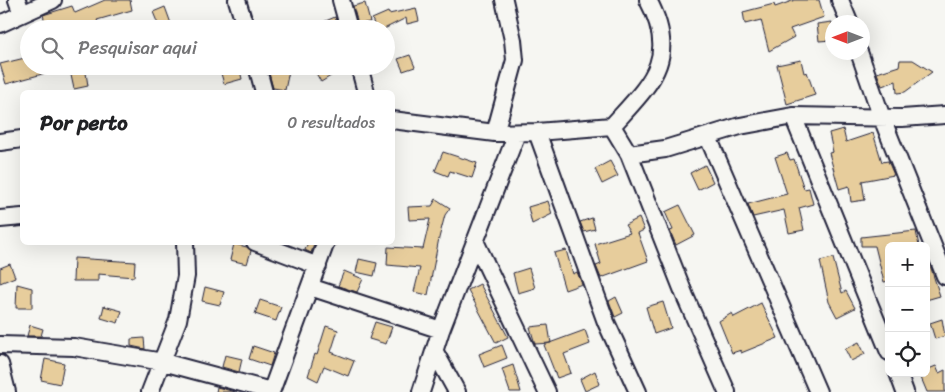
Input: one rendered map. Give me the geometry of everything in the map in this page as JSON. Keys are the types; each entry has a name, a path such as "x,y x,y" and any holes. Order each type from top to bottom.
{"street":[{"path":"0,24 19,7 53,0"},
{"path":"237,0 243,20"},
{"path":"342,0 347,20"},
{"path":"495,132 515,60 513,40 504,0"},
{"path":"395,120 517,133 612,126 648,85 660,62 659,22 648,0"},
{"path":"840,0 846,15"},
{"path":"862,60 882,118 945,276"},
{"path":"259,75 263,90"},
{"path":"361,75 365,90"},
{"path":"629,154 665,149 740,126 793,116 882,118 945,115"},
{"path":"793,116 885,342"},
{"path":"612,126 629,154 727,392"},
{"path":"537,132 606,322 638,392"},
{"path":"421,392 441,330 517,133"},
{"path":"708,137 818,392"},
{"path":"0,142 20,139"},
{"path":"0,218 20,218"},
{"path":"475,241 547,392"},
{"path":"150,392 178,320 186,276 185,245"},
{"path":"263,245 318,266"},
{"path":"0,345 74,347 162,362 271,392 325,245"},
{"path":"310,287 441,330"},
{"path":"435,352 457,392"},
{"path":"0,364 7,392"},
{"path":"899,377 905,392"}],"building":[{"path":"105,0 130,0 132,10 97,20 44,20 43,15 72,6 75,13"},
{"path":"795,0 819,0 824,17 790,29 794,37 769,51 761,20 745,24 743,12 774,4 775,7"},
{"path":"365,3 369,20 357,20 353,6"},
{"path":"165,7 170,20 156,20 153,12"},
{"path":"416,8 419,21 407,24 406,18 395,24 395,20 372,19 388,12 389,14"},
{"path":"825,23 825,41 819,41 817,24"},
{"path":"410,55 415,67 403,71 398,59"},
{"path":"20,59 20,75 39,75 6,84 0,64"},
{"path":"801,60 804,73 807,72 815,95 787,104 777,65"},
{"path":"900,60 913,60 932,72 905,92 897,93 896,81 882,86 877,73 899,66"},
{"path":"71,75 86,75 88,86 74,89"},
{"path":"221,75 241,75 242,79 224,84"},
{"path":"269,75 288,75 285,90 273,88"},
{"path":"317,75 332,75 321,82"},
{"path":"843,129 846,142 873,133 882,162 888,161 894,175 862,181 865,200 851,202 849,186 839,189 829,153 833,152 829,133"},
{"path":"443,152 477,163 472,178 450,171 448,176 435,171"},
{"path":"787,153 790,160 794,159 804,189 809,188 813,204 799,208 804,230 789,233 784,210 753,217 748,204 787,194 775,157"},
{"path":"610,161 618,176 602,184 595,169"},
{"path":"705,165 713,182 698,190 690,173"},
{"path":"436,199 450,208 445,215 439,238 428,295 414,292 420,268 387,265 388,247 423,249 430,219 409,220 408,207 432,206"},
{"path":"548,201 552,214 532,224 528,207"},
{"path":"680,205 695,235 676,245 670,231 673,230 665,212"},
{"path":"592,218 595,229 584,232 580,222"},
{"path":"639,218 644,230 638,233 648,261 601,278 596,266 601,264 595,244 630,233 625,225"},
{"path":"916,231 918,242 885,242 884,282 875,246 861,246 861,237"},
{"path":"234,245 247,247 251,251 247,264 230,260"},
{"path":"307,245 314,245 311,253 305,250"},
{"path":"566,250 573,274 577,272 582,284 565,290 554,253"},
{"path":"74,258 135,262 134,277 98,274 98,281 73,281"},
{"path":"833,258 842,293 846,291 855,308 837,317 829,302 820,261"},
{"path":"359,259 377,263 374,276 356,272"},
{"path":"10,264 15,277 0,283 0,268"},
{"path":"930,265 940,296 930,299"},
{"path":"529,268 535,288 518,293 513,273"},
{"path":"344,271 363,279 357,292 338,286"},
{"path":"17,284 32,288 32,308 16,308"},
{"path":"480,284 508,337 496,343 468,290"},
{"path":"205,287 224,292 220,305 202,301"},
{"path":"616,297 623,313 615,317 609,301"},
{"path":"260,300 281,307 276,321 255,314"},
{"path":"663,302 671,328 654,334 646,307"},
{"path":"761,303 778,338 741,353 741,350 732,353 719,321 732,313 734,317"},
{"path":"104,306 122,311 118,323 101,318"},
{"path":"942,319 945,336 935,339 930,323"},
{"path":"375,322 392,327 386,344 369,339"},
{"path":"30,325 43,329 41,336 27,336"},
{"path":"548,325 551,343 535,344 530,327"},
{"path":"326,326 338,330 331,352 354,361 348,376 324,366 318,381 308,376"},
{"path":"585,330 590,344 564,354 571,373 557,378 544,345"},
{"path":"144,338 145,349 131,346 131,339"},
{"path":"859,342 865,354 851,361 845,349"},
{"path":"502,345 507,358 484,367 479,354"},
{"path":"253,346 274,353 270,366 249,359"},
{"path":"225,355 242,359 239,372 222,367"},
{"path":"45,359 64,363 60,384 41,380"},
{"path":"513,365 521,392 510,392 502,369"},
{"path":"936,366 939,373 945,370 945,392 927,392 921,377 930,377 930,368"},
{"path":"595,371 600,384 585,391 580,379"},
{"path":"217,387 235,392 216,392"}]}
